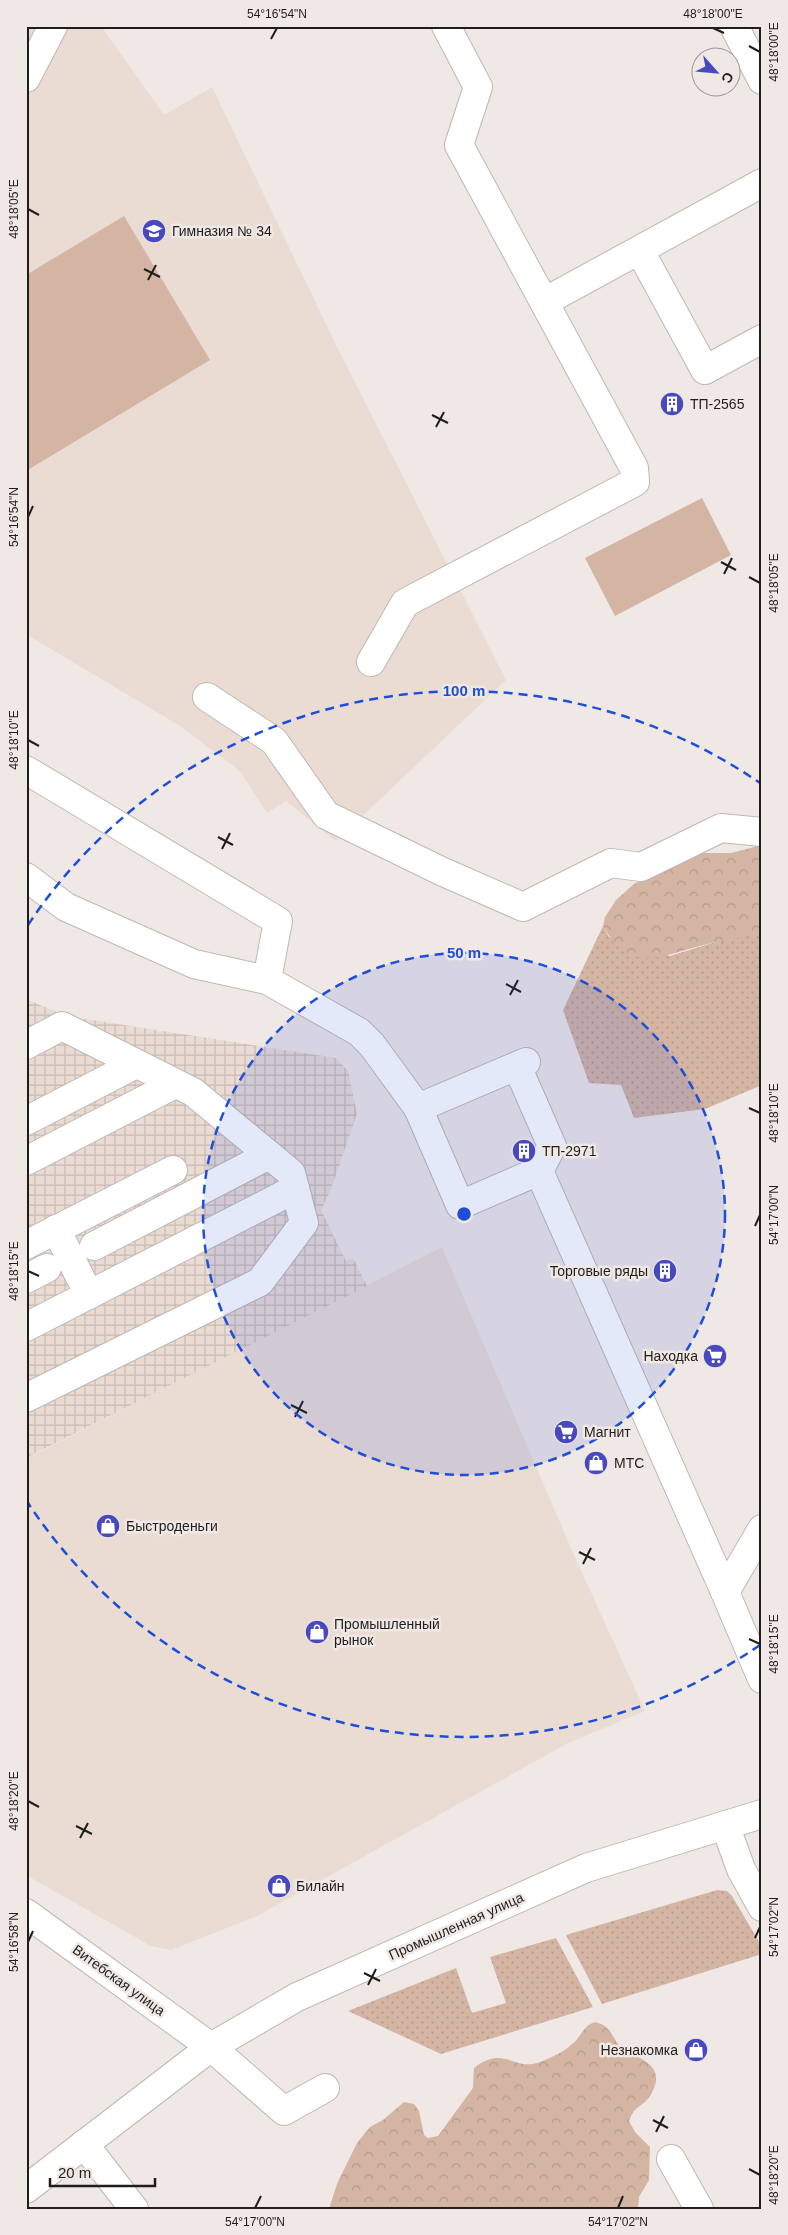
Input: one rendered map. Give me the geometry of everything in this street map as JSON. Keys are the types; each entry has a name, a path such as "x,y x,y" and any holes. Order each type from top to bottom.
{"street":[{"path":"26,78 53,26"},
{"path":"371,662 405,603 635,482 634,468 459,145 478,87 446,26"},
{"path":"734,26 762,80"},
{"path":"544,302 762,183"},
{"path":"640,251 704,370 762,339"},
{"path":"206,697 274,741 326,815 441,871 523,906 612,862 641,867 721,828 762,832"},
{"path":"26,770 278,921 267,980"},
{"path":"26,877 66,907 194,964 267,980 359,1032 372,1045 418,1108 460,1205 539,1170 552,1146 521,1064 418,1108"},
{"path":"26,1045 62,1026 193,1092 291,1173 304,1223 260,1282 26,1398"},
{"path":"26,1121 136,1064"},
{"path":"26,1161 176,1084"},
{"path":"94,1246 269,1155"},
{"path":"26,1245 173,1170"},
{"path":"539,1170 726,1592 762,1679"},
{"path":"26,1327 295,1190"},
{"path":"56,1229 89,1295"},
{"path":"726,1592 762,1529"},
{"name":"Промышленная улица","path":"26,2189 211,2047 297,1997 586,1868 762,1814"},
{"path":"725,1825 741,1869 762,1907"},
{"name":"Витебская улица","path":"26,1913 211,2047 284,2111 325,2088"},
{"path":"84,2144 134,2209"},
{"path":"671,2159 700,2209"}],"shaded area":[{"path":"26,26 101,26 164,115 212,87 337,347 506,680 336,841 286,801 267,813 240,771 180,726 26,634"},
{"path":"26,999 66,1016 336,1058 348,1071 357,1114 331,1189 321,1210 346,1261 353,1258 367,1286 26,1458"},
{"name":"Промышленный рынок","path":"442,1247 573,1553 645,1711 568,1743 257,1916 171,1950 151,1946 26,1875 26,1459"}],"green space":[{"path":"124,216 210,360 26,471 26,275"},
{"path":"702,498 731,555 615,616 585,558"},
{"path":"762,845 762,933 715,942 658,957 646,958 634,956 624,950 613,941 603,926 605,917 616,900 634,884 659,871 702,853 731,853"},
{"path":"603,926 609,937 670,956 722,940 762,933 762,1085 705,1109 634,1118 621,1085 589,1083 563,1010"},
{"path":"717,1890 727,1891 732,1896 762,1947 762,1954 602,2004 566,1935"},
{"path":"556,1938 593,2007 441,2054 348,2011 456,1968 472,2013 506,2003 490,1957"},
{"path":"595,2022 605,2026 622,2048 647,2063 655,2073 656,2080 652,2093 634,2111 629,2121 635,2132 650,2147 649,2180 639,2197 638,2209 329,2209 337,2184 357,2143 370,2127 383,2120 404,2102 414,2104 419,2111 424,2135 428,2138 438,2136 473,2088 474,2068 484,2061 493,2058 521,2064 537,2063 555,2056 567,2048 575,2042 587,2026"}],"place":[{"name":"Гимназия № 34","path":"154,231"},
{"name":"ТП-2565","path":"672,404"},
{"name":"ТП-2971","path":"524,1151"},
{"name":"Торговые ряды","path":"665,1271"},
{"name":"Находка","path":"715,1356"},
{"name":"Магнит","path":"566,1432"},
{"name":"МТС","path":"596,1463"},
{"name":"Быстроденьги","path":"108,1526"},
{"name":"Промышленный рынок","path":"317,1632"},
{"name":"Билайн","path":"279,1886"},
{"name":"Незнакомка","path":"696,2050"}]}
